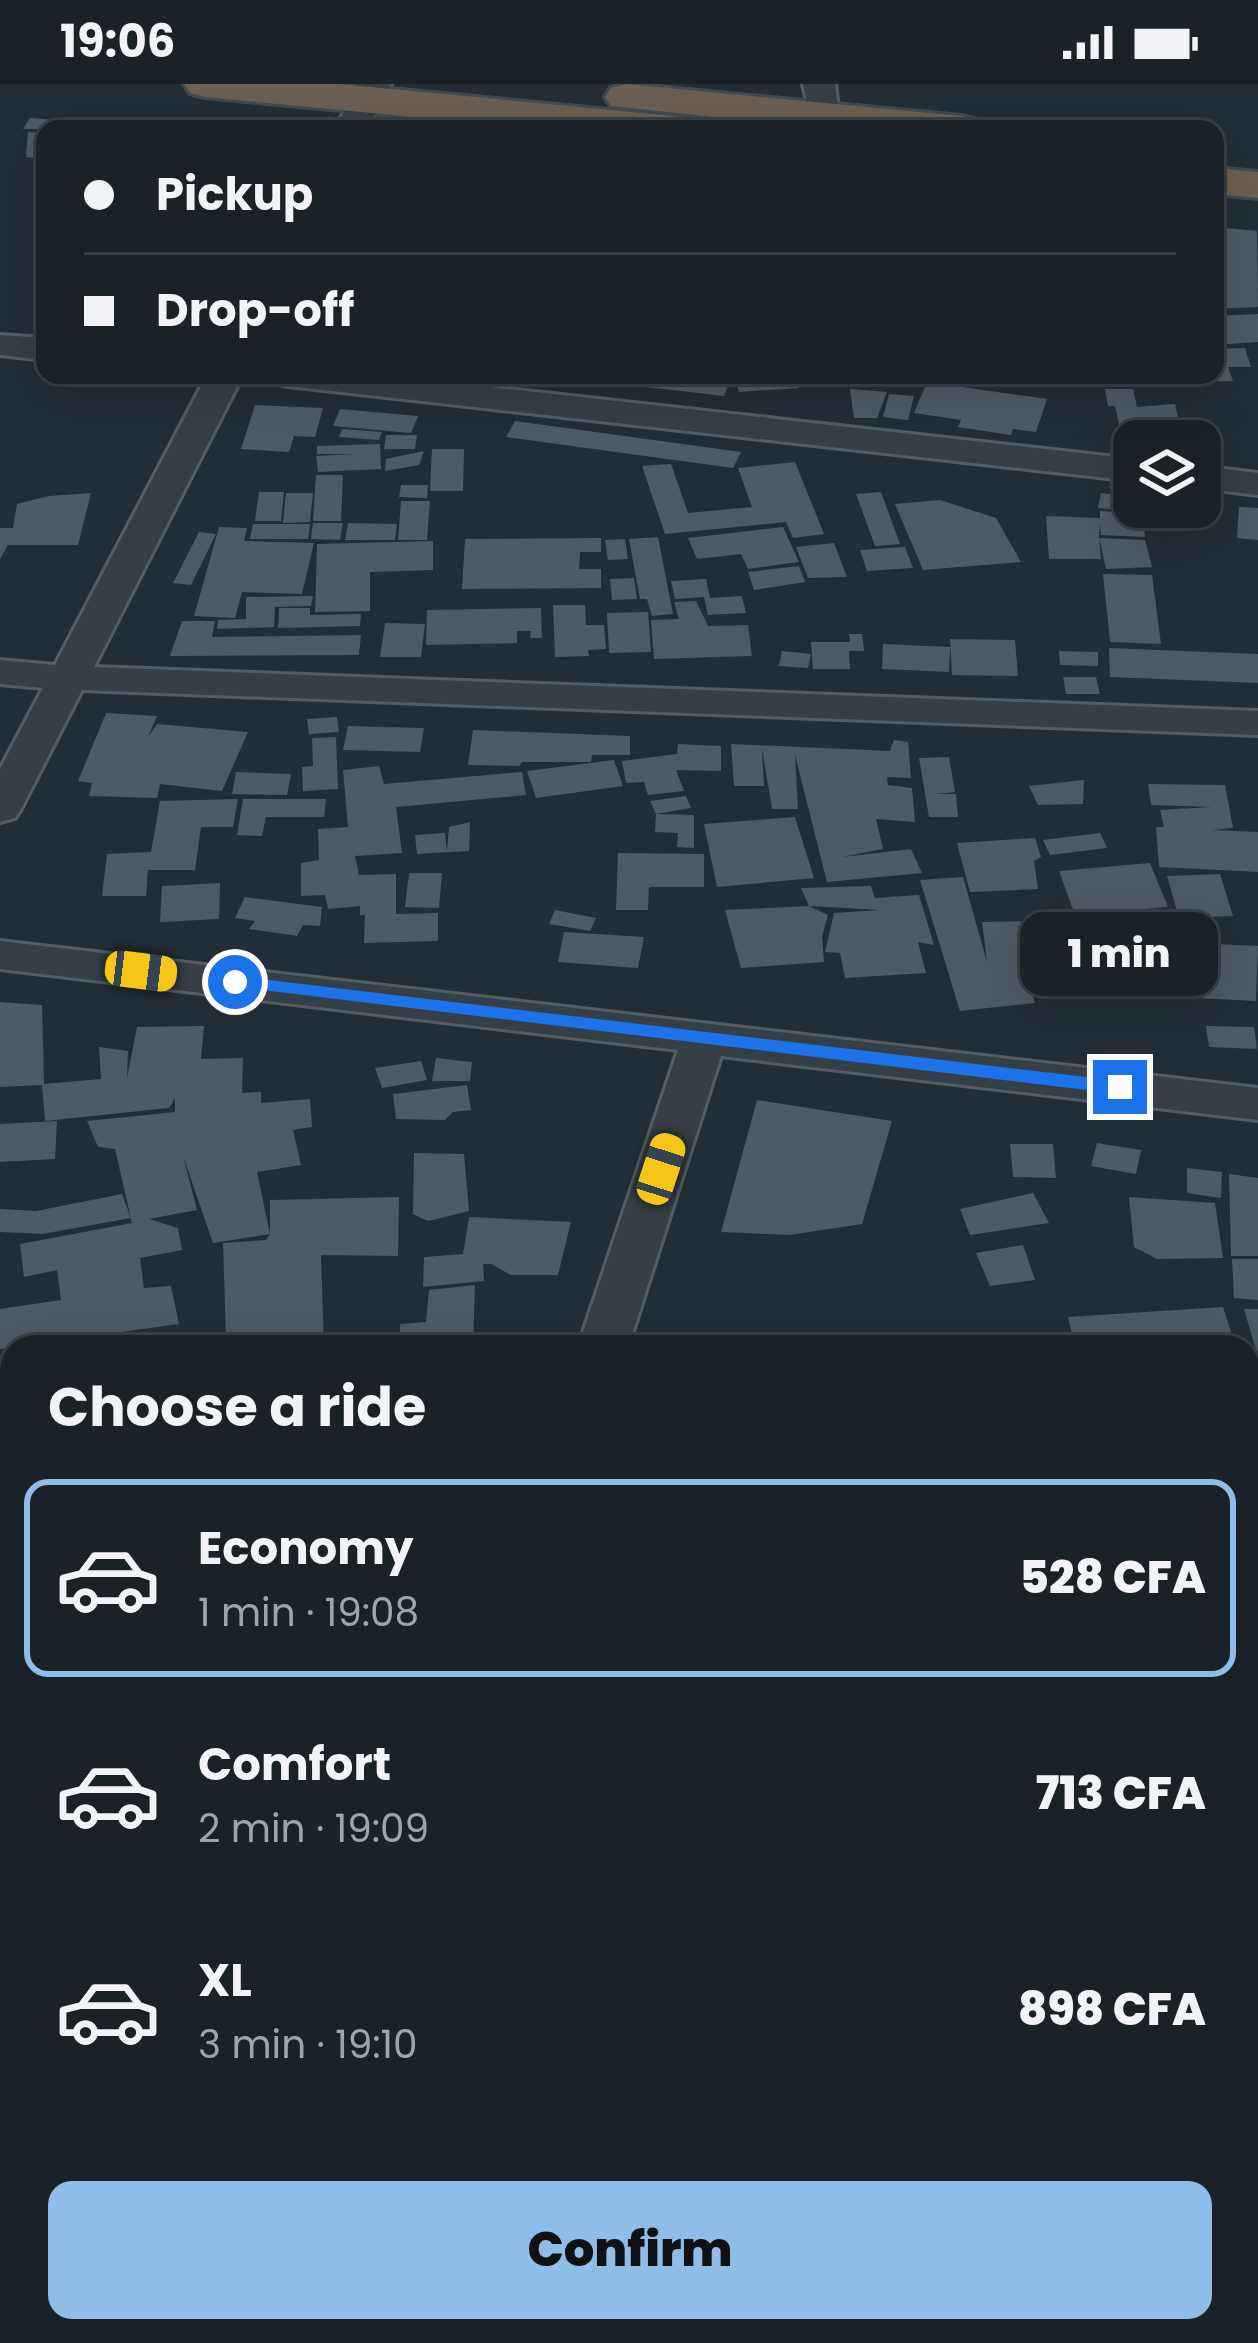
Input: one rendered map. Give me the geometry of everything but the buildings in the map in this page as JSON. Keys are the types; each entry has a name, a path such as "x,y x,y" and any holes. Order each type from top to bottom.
{"highway":[{"path":"205,84 364,104 562,120"},
{"path":"494,84 821,100 918,120"},
{"path":"1224,154 1258,158"},
{"path":"1224,182 1258,185"}],"street":[{"path":"0,345 36,349"},
{"path":"0,808 221,384"},
{"path":"368,384 1113,468"},
{"path":"1221,480 1258,484"},
{"path":"0,671 69,678 1258,724"},
{"path":"0,955 1258,1104"},
{"path":"607,1335 705,1036"}],"route":[{"path":"235,982 1120,1087"}]}
